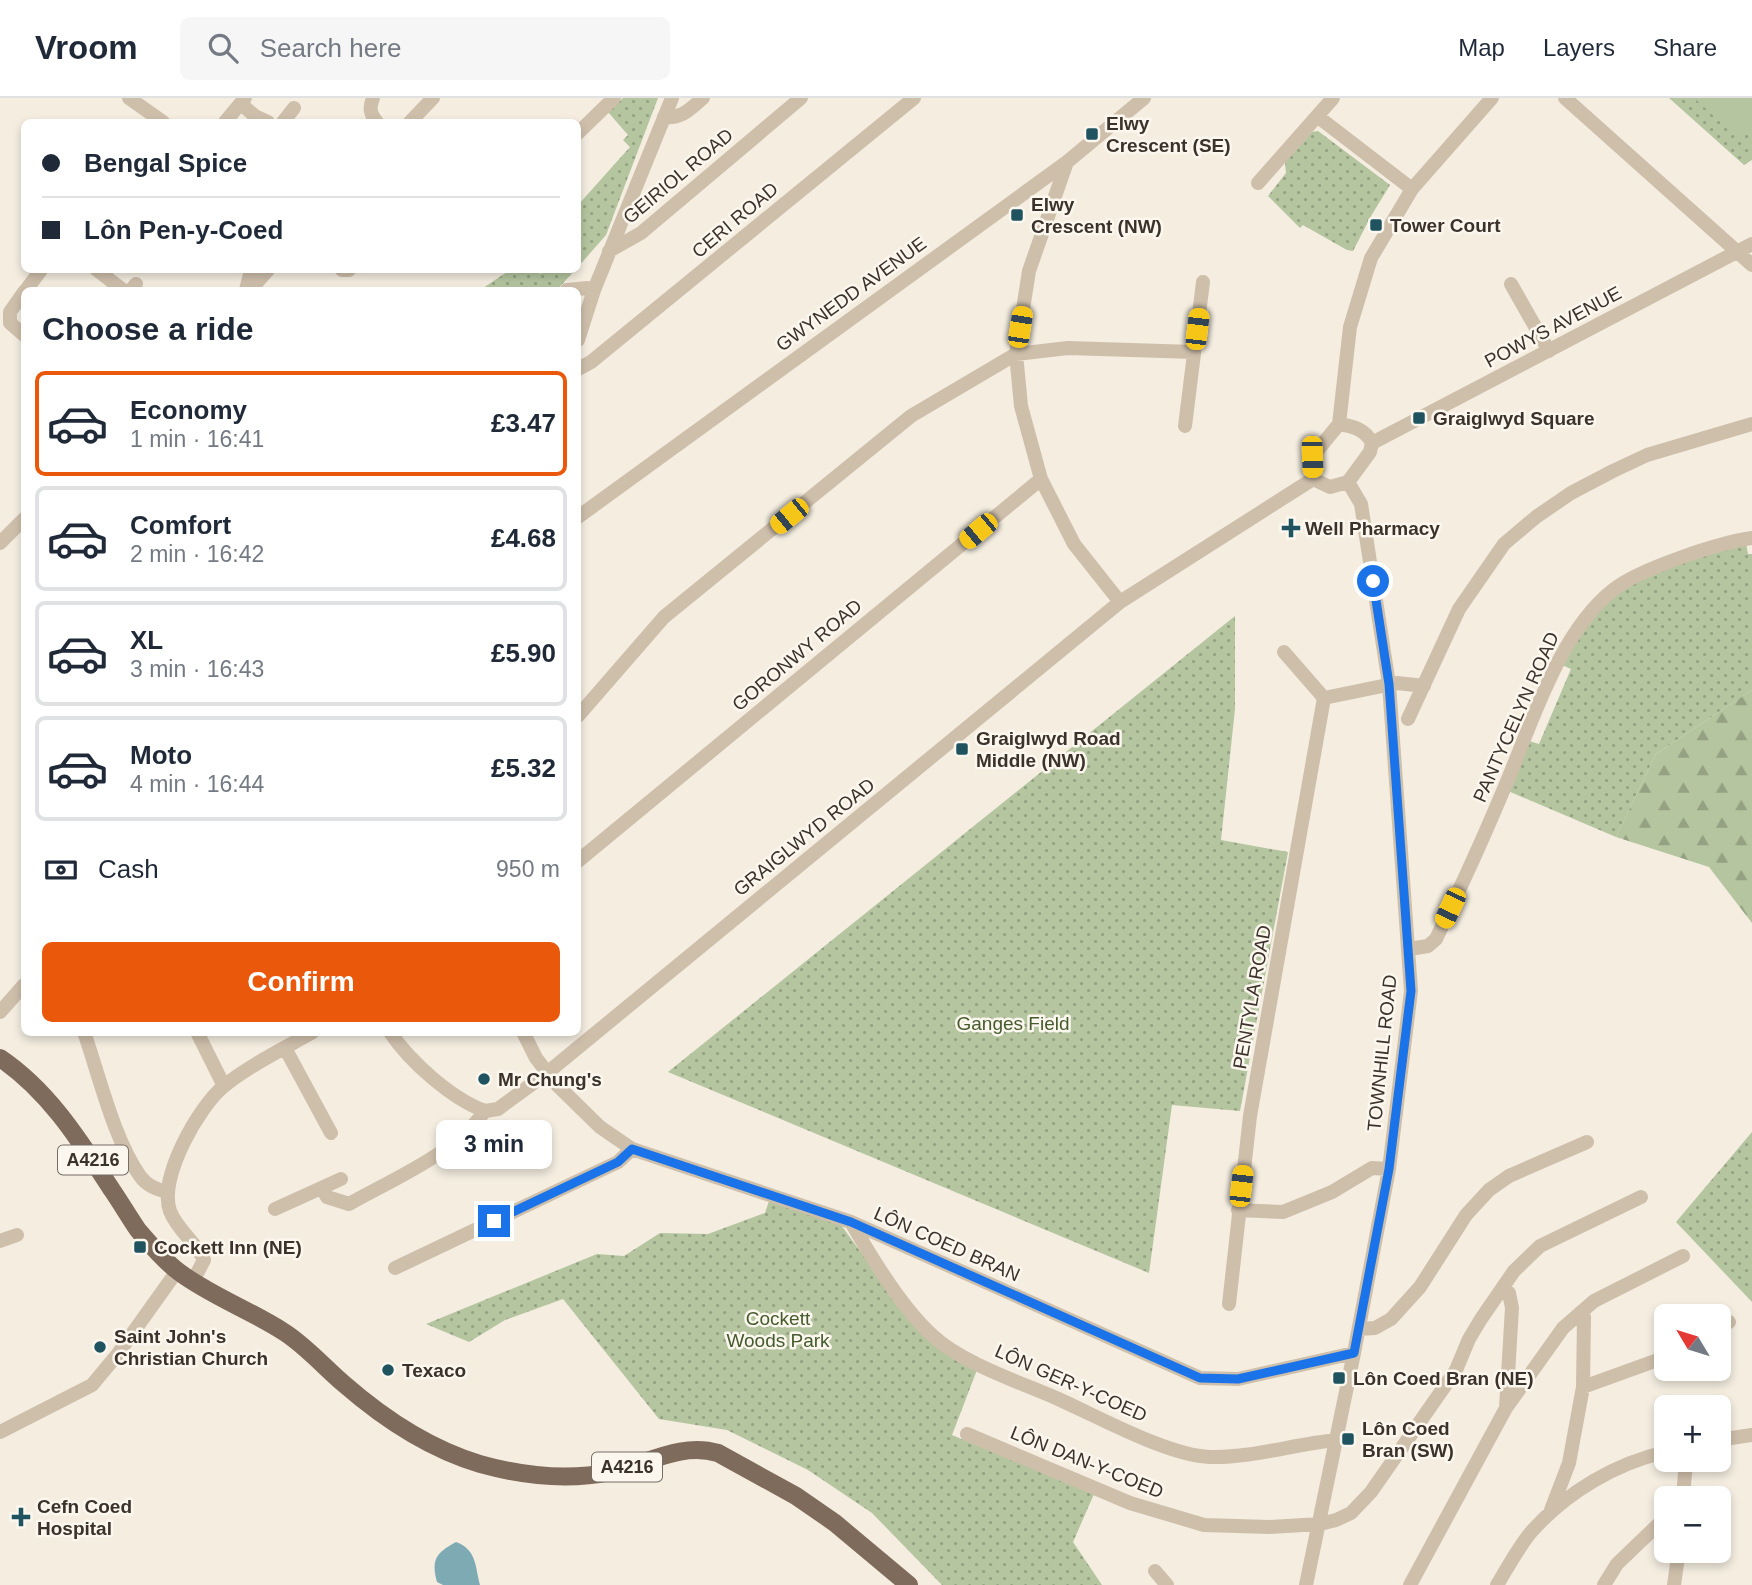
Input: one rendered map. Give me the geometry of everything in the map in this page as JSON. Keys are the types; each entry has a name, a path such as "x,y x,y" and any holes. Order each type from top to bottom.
{"main road":[{"name":"A4216","path":"0,1058 34,1084 72,1129 138,1229 177,1271 286,1333 346,1386 387,1417 443,1449 514,1472 564,1477 612,1472 690,1449 718,1453 796,1496 835,1523 909,1585"}],"street":[{"path":"129,98 155,119"},
{"path":"373,98 370,106 374,119"},
{"path":"413,119 433,98"},
{"path":"581,129 614,98"},
{"path":"581,331 609,251 672,98"},
{"path":"664,117 673,118 684,114 703,98"},
{"name":"GEIRIOL ROAD","path":"609,251 640,233 801,98"},
{"name":"CERI ROAD","path":"581,367 687,285 914,98"},
{"name":"GWYNEDD AVENUE","path":"581,515 1067,162 1144,98"},
{"path":"1266,179 1333,98"},
{"path":"1339,424 1354,426 1369,437 1372,443 1370,452 1348,482 1330,487 1313,479 1312,457 1339,424 1350,327 1371,258 1412,189 1492,98"},
{"path":"1565,98 1752,265"},
{"path":"228,119 243,101 255,117 260,119"},
{"path":"285,119 294,108"},
{"path":"1317,116 1412,189"},
{"path":"1067,162 1029,271 1016,354 1021,406 1041,479 1074,544 1120,601"},
{"name":"POWYS AVENUE","path":"1372,443 1752,244"},
{"path":"28,287 39,273"},
{"path":"102,273 128,287"},
{"path":"251,287 265,273"},
{"path":"1185,426 1203,282"},
{"path":"1511,284 1549,351"},
{"path":"581,289 594,290"},
{"path":"21,295 5,309 10,323 21,332"},
{"path":"581,713 664,617 911,416 1016,354 1068,348 1194,352"},
{"path":"1408,719 1460,609 1504,544 1536,517 1571,493 1647,455 1752,424"},
{"name":"GORONWY ROAD","path":"581,859 1041,479"},
{"name":"GRAIGLWYD ROAD","path":"322,1188 327,1197 349,1205 453,1146 476,1124 485,1111 498,1109 547,1073 1120,601 1313,479"},
{"name":"TOWNHILL ROAD","path":"1306,1585 1389,1169 1411,991 1389,684 1361,504 1348,482"},
{"path":"0,543 21,522"},
{"name":"PANTYCELYN ROAD","path":"1409,949 1428,946 1436,939 1565,648 1585,619 1614,590 1640,575 1664,564 1752,538"},
{"path":"1284,652 1324,698 1389,684 1424,686"},
{"name":"PENTYLA ROAD","path":"1230,1304 1250,1116 1324,698"},
{"path":"0,1012 21,988"},
{"path":"85,1036 111,1114 134,1164 150,1186 168,1192"},
{"path":"199,1036 224,1086"},
{"path":"193,1281 204,1259 170,1209 168,1192 171,1173 180,1150 196,1123 224,1086 306,1036"},
{"path":"393,1036 405,1051 453,1094 485,1111"},
{"name":"LÔN COED BRAN","path":"525,1036 547,1073 581,1110 632,1149 851,1222 1200,1378 1238,1379 1354,1353"},
{"path":"285,1048 331,1133"},
{"path":"1359,1329 1375,1328 1391,1319 1420,1287 1466,1214 1489,1189 1587,1142"},
{"path":"395,1268 618,1162 632,1149"},
{"path":"1238,1210 1283,1212 1332,1192 1373,1168 1389,1169"},
{"path":"275,1209 341,1179"},
{"name":"LÔN DAN-Y-COED","path":"967,1434 1130,1503 1204,1525 1269,1527 1320,1524 1351,1513 1371,1492 1456,1370 1469,1339 1514,1271 1540,1246 1641,1197"},
{"name":"LÔN GER-Y-COED","path":"851,1222 869,1254 932,1336 948,1348 986,1367 1168,1448 1209,1457 1286,1450 1337,1440"},
{"path":"0,1241 17,1235"},
{"path":"1410,1585 1506,1408 1556,1338 1594,1301 1682,1256"},
{"path":"0,1432 92,1385 117,1355 177,1271"},
{"path":"1503,1287 1509,1293 1512,1308 1506,1408"},
{"path":"1551,1512 1569,1463 1583,1387 1584,1317 1581,1312"},
{"path":"1583,1387 1654,1361"},
{"path":"1731,1438 1752,1434"},
{"path":"1497,1585 1531,1532 1565,1499 1604,1475 1654,1456"},
{"path":"1604,1585 1617,1563 1654,1528"},
{"path":"1674,1585 1677,1563"},
{"path":"1155,1571 1167,1585"}],"green space":[{"path":"623,98 658,98 606,235 581,264 581,202 630,147 623,140 628,135 608,112"},
{"path":"1669,98 1752,98 1752,160 1744,165"},
{"path":"1694,98 1752,98 1752,125 1739,139"},
{"path":"1318,131 1390,185 1353,251 1303,225 1300,228 1268,196 1286,173 1285,162 1312,132"},
{"path":"506,273 572,273 560,287 484,287"},
{"path":"1746,543 1748,554 1752,554 1752,690 1656,754 1616,837 1508,791 1529,741 1539,744 1571,669 1562,665 1584,628 1603,606 1639,580 1660,570"},
{"name":"Ganges Field","path":"1235,616 1235,709 1221,840 1288,852 1240,1111 1172,1105 1149,1273 668,1072"},
{"path":"1752,690 1752,923 1709,867 1616,837 1656,754"},
{"path":"1752,1132 1752,1302 1676,1222"},
{"name":"Cockett Woods Park","path":"770,1198 841,1225 906,1314 977,1370 952,1435 1094,1494 1073,1542 1102,1585 942,1585 872,1513 808,1470 727,1430 659,1419 563,1299 505,1320 469,1342 426,1324 597,1254 624,1256 660,1233 708,1234 765,1213"}],"water":[{"path":"456,1542 472,1554 480,1585 443,1585 437,1582 435,1562 440,1553"}],"place":[{"name":"Elwy Crescent (SE)","path":"1092,134"},
{"name":"Elwy Crescent (NW)","path":"1017,215"},
{"name":"Tower Court","path":"1376,225"},
{"name":"Graiglwyd Square","path":"1419,418"},
{"name":"Well Pharmacy","path":"1291,528"},
{"name":"Graiglwyd Road Middle (NW)","path":"962,749"},
{"name":"Mr Chung's","path":"484,1079"},
{"name":"Cockett Inn (NE)","path":"140,1247"},
{"name":"Saint John's Christian Church","path":"100,1347"},
{"name":"Texaco","path":"388,1370"},
{"name":"Lôn Coed Bran (NE)","path":"1339,1378"},
{"name":"Lôn Coed Bran (SW)","path":"1348,1439"},
{"name":"Cefn Coed Hospital","path":"21,1517"}],"route":[{"path":"494,1221 618,1162 632,1149 851,1222 1200,1378 1238,1379 1354,1353 1389,1169 1411,991 1389,684 1373,581"}]}
